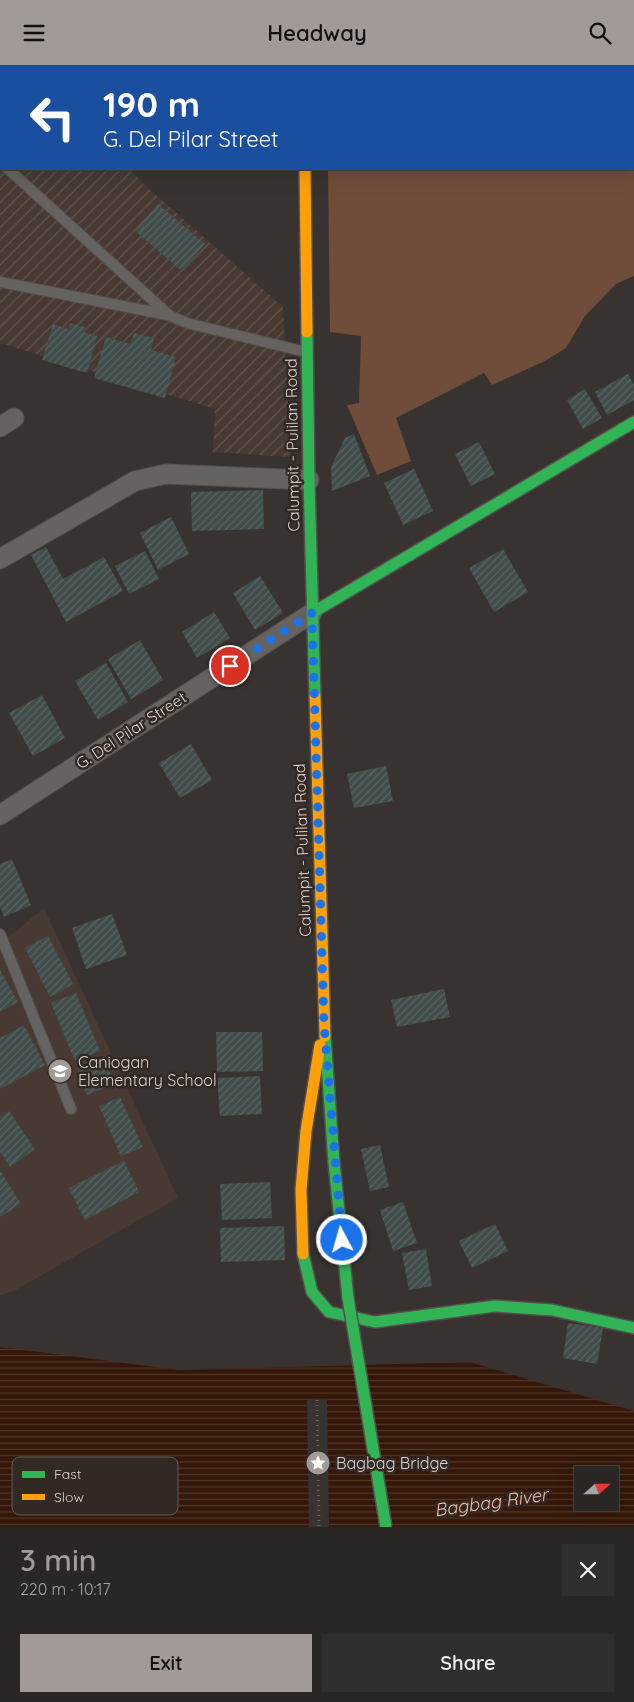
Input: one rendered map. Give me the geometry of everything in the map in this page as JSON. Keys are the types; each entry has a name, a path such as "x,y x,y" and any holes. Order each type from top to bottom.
{"main road":[{"name":"Calumpit - Pulilan Road","path":"305,170 309,480 324,1024 334,1163 348,1298 386,1527"},
{"path":"312,613 634,423"},
{"path":"324,1024 306,1131 302,1190 303,1254 312,1291 329,1312 375,1322 495,1307 552,1310 634,1328"}],"street":[{"path":"0,559 134,481 166,474 309,480"},
{"name":"G. Del Pilar Street","path":"0,815 312,613"}],"lane":[{"path":"9,170 168,315"},
{"path":"0,283 168,315 188,323 307,352"},
{"path":"0,934 71,1109"}],"path":[{"path":"317,1400 319,1527"}],"shaded area":[{"path":"0,170 130,170 283,307 291,457 213,452 215,409 0,343"},
{"path":"328,170 634,170 634,276 616,284 585,316 566,348 545,361 492,385 484,373 396,418 411,461 377,475 347,405 359,403 361,336 330,332"},
{"name":"Caniogan Elementary School","path":"44,908 178,1198 12,1292 0,1295 0,944"}],"water":[{"name":"Bagbag River","path":"0,1347 179,1370 470,1362 634,1411 634,1527 0,1527"}],"pier":[{"name":"Bagbag Bridge","path":"327,1399 329,1527 309,1527 307,1400"}],"building":[{"path":"158,204 205,244 182,271 135,231"},
{"path":"70,323 85,327 83,332 97,336 87,373 42,360 53,324 69,329"},
{"path":"134,333 154,338 151,350 176,357 165,398 94,378 106,337 131,344"},
{"path":"628,374 634,385 634,400 607,415 595,392"},
{"path":"585,389 602,418 583,429 567,400"},
{"path":"354,434 370,476 332,491 331,467 345,438"},
{"path":"479,442 495,474 471,486 455,454"},
{"path":"414,469 433,511 403,525 384,483"},
{"path":"263,490 264,529 192,531 191,492"},
{"path":"171,517 189,554 158,570 140,533"},
{"path":"46,547 63,579 104,557 123,591 66,622 31,555"},
{"path":"503,549 528,592 494,612 469,568"},
{"path":"145,551 159,579 129,594 115,566"},
{"path":"260,576 283,613 255,630 233,593"},
{"path":"214,612 230,638 197,658 182,632"},
{"path":"140,640 163,680 131,699 108,659"},
{"path":"106,663 128,702 98,720 75,681"},
{"path":"42,695 65,738 33,756 9,713"},
{"path":"191,744 212,780 180,798 159,763"},
{"path":"386,766 393,801 354,808 347,774"},
{"path":"12,859 31,905 4,917 0,907 0,864"},
{"path":"112,914 127,955 86,969 72,928"},
{"path":"48,936 73,984 50,997 25,948"},
{"path":"0,970 18,1002 0,1012"},
{"path":"444,989 450,1017 397,1027 391,1000"},
{"path":"76,993 100,1051 75,1061 51,1003"},
{"path":"24,1025 45,1065 0,1089 0,1038"},
{"path":"216,1032 262,1032 263,1071 217,1072"},
{"path":"104,1059 114,1084 87,1095 77,1069"},
{"path":"260,1076 262,1114 220,1116 217,1078"},
{"path":"120,1097 143,1147 121,1156 99,1106"},
{"path":"9,1111 35,1149 10,1167 0,1152 0,1117"},
{"path":"380,1145 389,1187 370,1191 361,1149"},
{"path":"124,1161 139,1192 85,1220 69,1188"},
{"path":"0,1170 21,1204 0,1217"},
{"path":"270,1182 272,1218 222,1220 220,1184"},
{"path":"403,1202 417,1243 393,1251 380,1210"},
{"path":"495,1224 508,1251 472,1268 459,1241"},
{"path":"284,1226 285,1260 221,1262 220,1228"},
{"path":"426,1249 432,1286 409,1290 402,1253"},
{"path":"568,1323 603,1328 597,1364 563,1358"}],"traffic: fast":[{"path":"307,332 315,697"},
{"path":"312,613 634,422"},
{"path":"325,1036 334,1163 348,1298"},
{"path":"303,1254 312,1292 329,1312 375,1322 495,1306 552,1310 634,1328"},
{"path":"348,1298 386,1527"}],"traffic: slow":[{"path":"305,170 307,332"},
{"path":"315,697 325,1036"},
{"path":"303,1254 301,1190 306,1131 320,1045"}],"place":[{"name":"Caniogan Elementary School","path":"60,1071"},
{"name":"Bagbag Bridge","path":"318,1463"}],"route":[{"path":"230,666 312,613 324,1024 334,1163 342,1240"}]}
